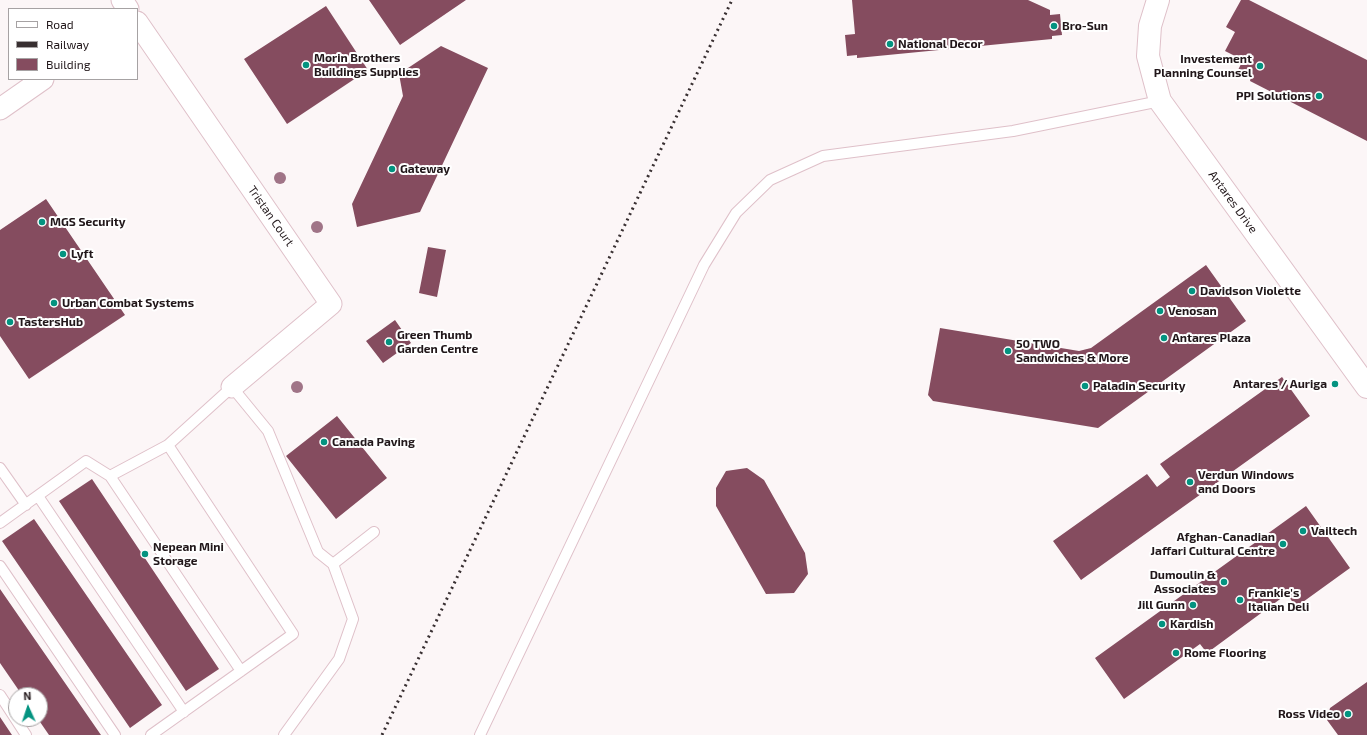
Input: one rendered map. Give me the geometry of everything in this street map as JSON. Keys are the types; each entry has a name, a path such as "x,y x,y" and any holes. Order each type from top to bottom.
{"street":[{"name":"Antares Drive","path":"1158,0 1150,26 1148,56 1160,101 1367,387"},
{"name":"Tristan Court","path":"138,23 331,304 232,387"},
{"path":"0,108 42,80"}],"lane":[{"path":"480,735 704,265 736,213 764,185 770,180 823,156 1014,131 1160,101"},
{"path":"110,476 168,445 232,387 268,431 318,552 333,564 353,619 338,659 284,735"},
{"path":"151,735 293,634 168,445"},
{"path":"0,523 86,461 110,476 241,671"},
{"path":"0,468 26,504"},
{"path":"38,496 184,712"},
{"path":"333,564 374,532"},
{"path":"0,566 115,735"},
{"path":"0,695 26,735"}],"building":[{"path":"369,0 466,0 400,45"},
{"path":"852,0 1028,0 1050,10 1050,15 1060,14 1062,35 1052,36 1052,39 857,58 857,55 847,56 845,35 855,34"},
{"path":"1241,0 1249,0 1367,60 1367,141 1250,81 1251,77 1238,70 1243,60 1225,51 1235,32 1226,27"},
{"name":"Morin Brothers Buildings Supplies","path":"326,6 368,70 287,124 244,59"},
{"path":"441,46 488,68 420,212 357,227 352,204 403,96 399,74"},
{"path":"46,199 125,315 29,379 0,336 0,230"},
{"path":"428,247 446,250 437,297 419,293"},
{"name":"Antares Plaza","path":"1206,265 1246,321 1098,428 933,401 928,395 940,328 1079,351 1091,348"},
{"name":"Green Thumb Garden Centre","path":"395,320 411,343 383,363 366,341"},
{"name":"Verdun Windows and Doors","path":"1282,377 1310,416 1081,580 1053,541 1147,474 1157,487 1170,477 1160,464"},
{"path":"337,416 387,478 336,519 286,456"},
{"path":"747,468 764,480 805,553 808,574 794,593 766,594 716,506 716,488 726,471"},
{"path":"92,479 219,669 186,691 59,501"},
{"path":"1306,506 1350,568 1296,607 1287,594 1207,653 1200,644 1124,699 1095,658"},
{"path":"34,519 162,705 130,728 2,541"},
{"path":"0,589 101,735 49,735 44,727 48,727 48,687 16,687 0,663"},
{"name":"Ross Video","path":"1367,682 1367,735 1338,735 1327,720 1330,708"},
{"path":"0,717 12,735 0,735"}],"railway":[{"path":"382,735 732,0"}],"place":[{"name":"Bro-Sun","path":"1054,26"},
{"name":"National Decor","path":"890,44"},
{"name":"Morin Brothers Buildings Supplies","path":"306,65"},
{"name":"Investement Planning Counsel","path":"1260,66"},
{"name":"PPI Solutions","path":"1319,96"},
{"name":"Gateway","path":"392,169"},
{"name":"MGS Security","path":"42,222"},
{"name":"Lyft","path":"63,254"},
{"name":"Davidson Violette","path":"1192,291"},
{"name":"Urban Combat Systems","path":"54,303"},
{"name":"Venosan","path":"1160,311"},
{"name":"TastersHub","path":"10,322"},
{"name":"Antares Plaza","path":"1164,338"},
{"name":"Green Thumb Garden Centre","path":"389,342"},
{"name":"50 TWO Sandwiches & More","path":"1008,351"},
{"name":"Antares / Auriga","path":"1335,384"},
{"name":"Paladin Security","path":"1085,386"},
{"name":"Canada Paving","path":"324,442"},
{"name":"Verdun Windows and Doors","path":"1190,482"},
{"name":"Vailtech","path":"1303,531"},
{"name":"Afghan-Canadian Jaffari Cultural Centre","path":"1283,544"},
{"name":"Nepean Mini Storage","path":"145,554"},
{"name":"Dumoulin & Associates","path":"1224,582"},
{"name":"Frankie's Italian Deli","path":"1240,600"},
{"name":"Jill Gunn","path":"1193,605"},
{"name":"Kardish","path":"1162,624"},
{"name":"Rome Flooring","path":"1176,653"},
{"name":"Ross Video","path":"1348,714"}]}
